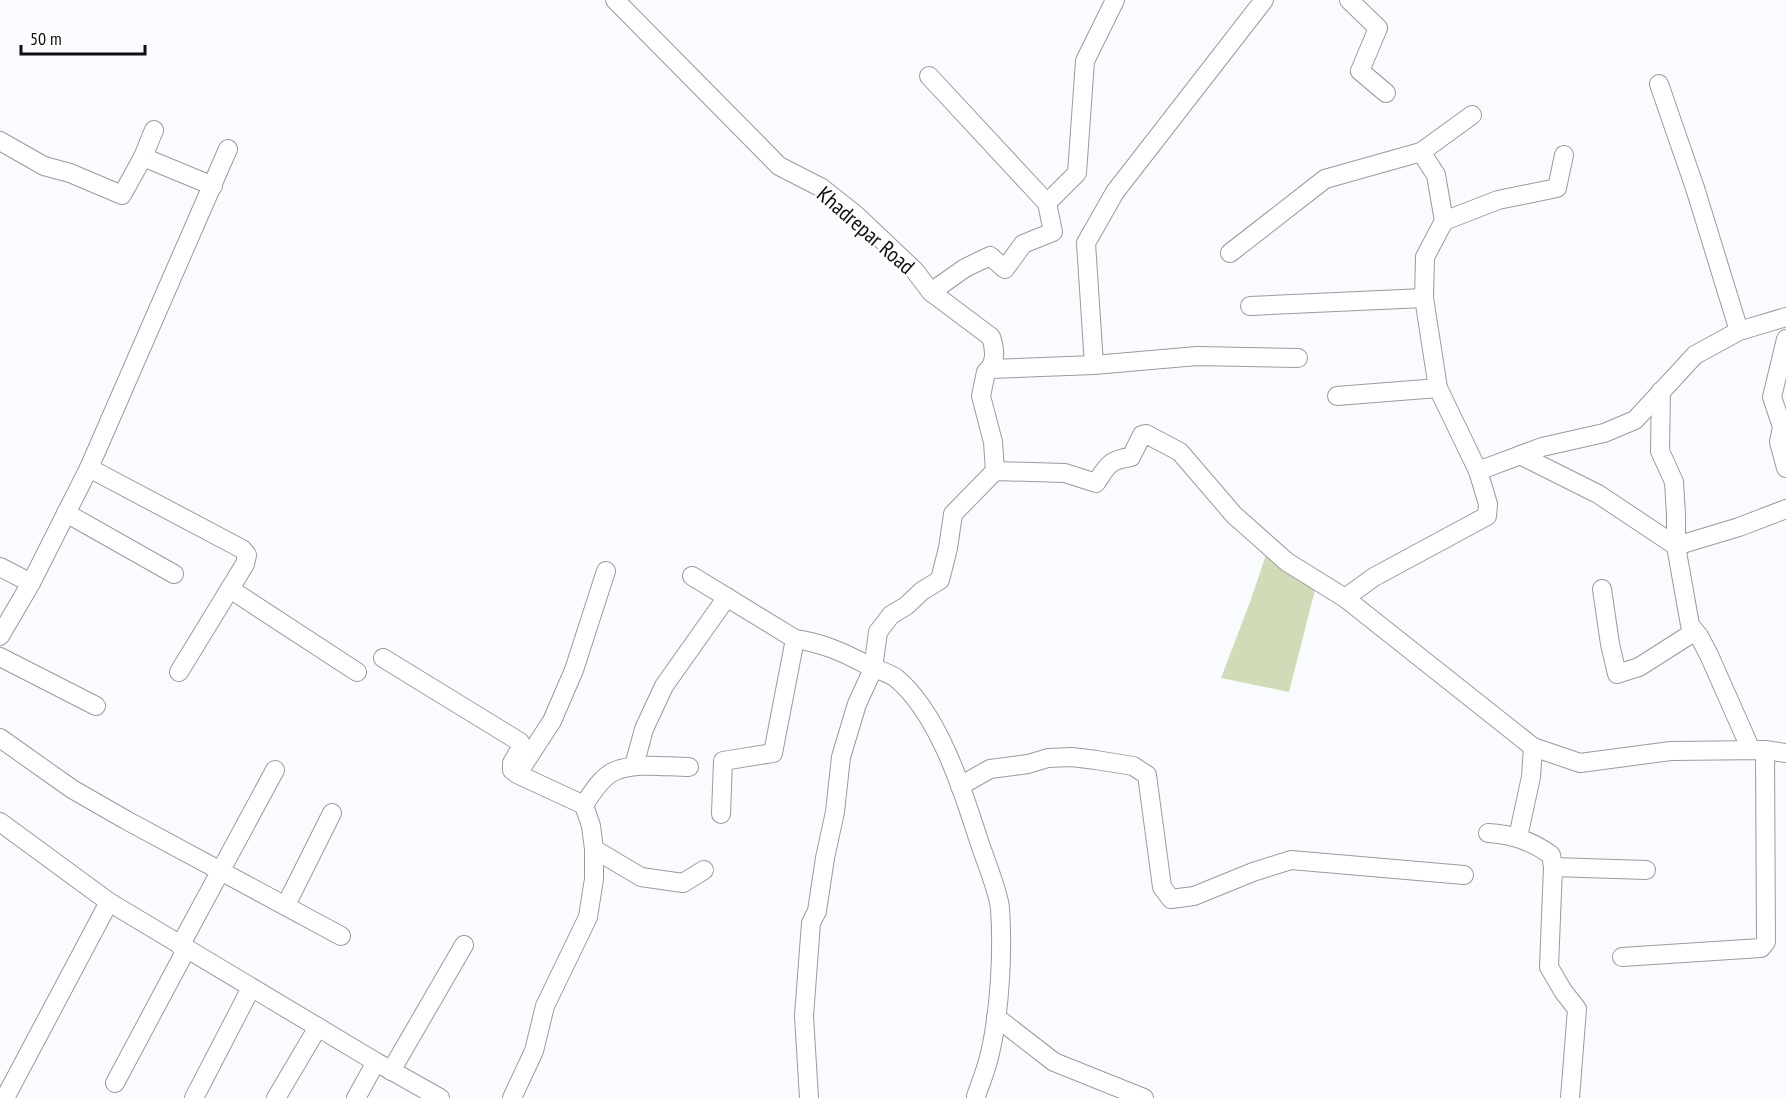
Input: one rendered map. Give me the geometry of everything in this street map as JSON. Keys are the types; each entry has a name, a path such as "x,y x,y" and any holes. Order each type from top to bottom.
{"street":[{"name":"Khadrepar Road","path":"615,0 779,166 822,188 856,215 915,271 931,292 991,337 995,347 994,361 986,372 981,396 993,442 995,471"},
{"path":"1047,202 1077,173 1085,61 1115,0"},
{"path":"1094,365 1086,243 1115,192 1264,0"},
{"path":"1349,0 1378,28 1360,71 1386,93"},
{"path":"929,76 1047,202 1053,232 1023,244 1005,269 990,256 965,268 931,292"},
{"path":"1659,84 1695,188 1739,331"},
{"path":"1230,253 1325,179 1421,152 1472,115"},
{"path":"0,141 44,166 70,172 122,195 154,130"},
{"path":"0,636 31,583 89,468 228,149"},
{"path":"1344,598 1374,577 1487,516 1488,504 1478,471 1438,387 1424,298 1425,257 1444,222 1436,175 1421,152"},
{"path":"1444,222 1498,200 1557,188 1564,155"},
{"path":"143,156 213,186"},
{"path":"1250,306 1424,298"},
{"path":"1478,471 1542,447 1604,433 1635,420 1695,355 1739,331 1786,317"},
{"path":"1786,339 1772,397 1782,427 1779,442 1786,468"},
{"path":"990,369 1094,365 1197,356 1299,358"},
{"path":"1337,396 1438,387"},
{"path":"1622,957 1761,948 1766,942 1758,750 1699,636 1690,625 1676,546 1674,482 1660,451 1661,392"},
{"path":"809,1098 804,1016 811,923 817,911 835,812 842,757 857,704 873,669 878,632 891,615 906,606 921,591 940,580 953,514 995,471 1065,473 1096,483 1106,466 1114,460 1131,457 1142,435 1146,434 1180,452 1234,515 1287,562 1344,598 1533,747 1580,763 1671,751 1758,750 1786,753"},
{"path":"1520,455 1598,494 1676,546"},
{"path":"89,468 243,549 247,555 230,589 179,672"},
{"path":"1676,546 1739,527 1786,509"},
{"path":"66,513 174,574"},
{"path":"0,567 31,583"},
{"path":"517,774 552,721 574,670 606,571"},
{"path":"693,576 795,639 813,641 838,649 873,669 894,677 919,703 942,743 960,786 1000,906 1000,958 996,1017 990,1054 976,1096"},
{"path":"230,589 357,672"},
{"path":"1602,589 1610,645 1617,674 1639,667 1694,632"},
{"path":"634,766 644,729 664,686 727,597"},
{"path":"721,814 723,761 772,753 795,639"},
{"path":"0,657 96,706"},
{"path":"383,658 520,742 522,746 512,763 512,770 584,806 591,826 594,879 588,917 545,1006 534,1051 512,1098"},
{"path":"0,738 72,789 341,936"},
{"path":"1518,837 1531,777 1533,747"},
{"path":"960,786 990,769 1029,764 1048,758 1072,757 1133,766 1147,775 1162,887 1171,899 1194,896 1253,872 1291,860 1464,875"},
{"path":"584,806 592,792 613,771 634,766 689,767"},
{"path":"115,1083 220,870 275,770"},
{"path":"286,905 332,813"},
{"path":"0,822 109,902 383,1067 440,1098"},
{"path":"1488,833 1518,837 1551,855 1553,867 1549,967 1577,1009 1570,1098"},
{"path":"594,849 641,877 683,883 704,870"},
{"path":"1553,867 1646,870"},
{"path":"5,1098 109,902"},
{"path":"356,1098 383,1067 464,945"},
{"path":"194,1098 251,988"},
{"path":"996,1017 1054,1062 1144,1098"},
{"path":"276,1098 318,1027"}],"green space":[{"path":"1267,552 1315,590 1289,692 1221,678"}]}
